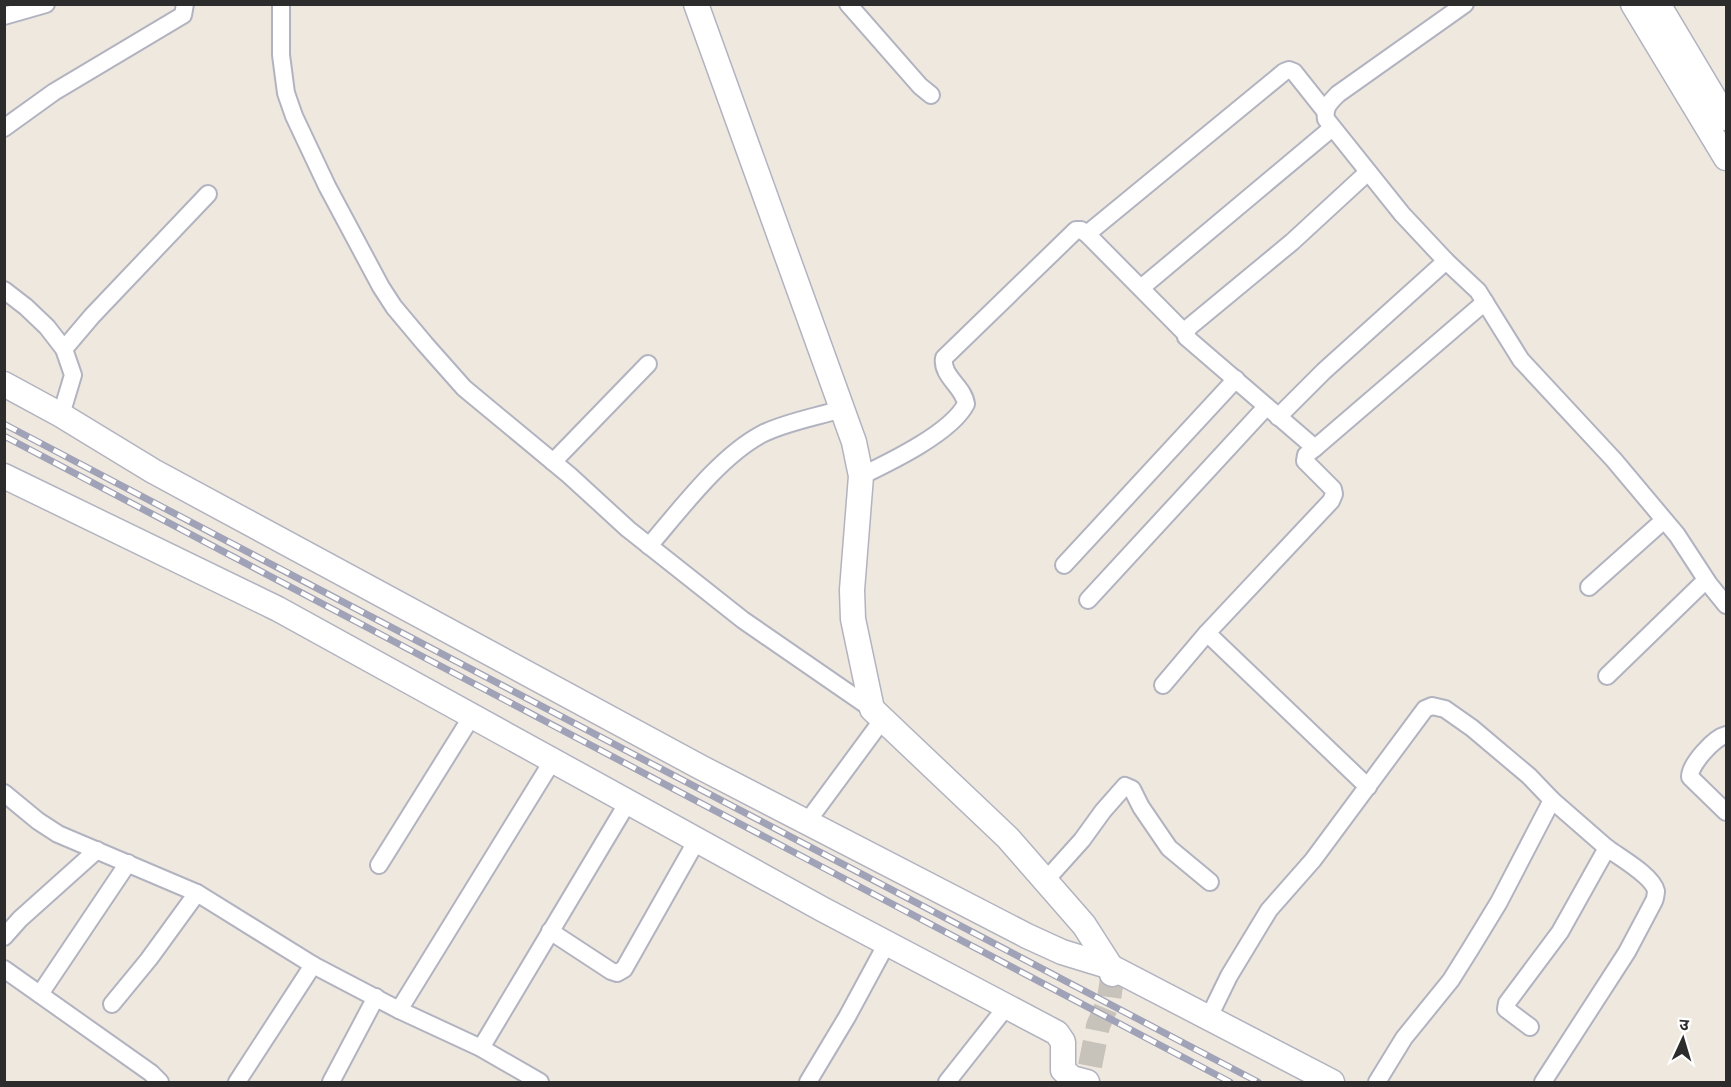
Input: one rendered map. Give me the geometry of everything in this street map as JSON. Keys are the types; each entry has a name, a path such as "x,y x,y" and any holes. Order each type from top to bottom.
{"street":[{"path":"4,16 46,4"},
{"path":"4,128 54,92 183,15 185,4"},
{"path":"280,4 281,55 286,93 294,116 327,186 381,287 425,345 464,388 650,546 743,620 877,714 1008,838 1046,880 1084,925 1111,973"},
{"path":"696,4 854,442 861,476 852,590 853,619 877,714 807,822"},
{"path":"848,4 920,86 931,95"},
{"path":"1465,4 1338,94 1329,102 1325,111 1326,119 1402,214 1472,285 1521,360 1614,460 1677,535 1706,580 1726,605"},
{"path":"1633,4 1726,158"},
{"path":"1658,4 1726,117"},
{"path":"1087,234 1284,72 1289,70 1294,72 1325,111"},
{"path":"1141,288 1332,128"},
{"path":"1185,333 1207,311 1293,242 1368,172"},
{"path":"64,349 92,316 208,195"},
{"path":"861,476 897,459 933,436 959,414 966,404 966,398 948,374 943,364 944,358 1071,234 1081,230 1185,333 1186,338 1315,448"},
{"path":"1088,600 1272,412 1324,371 1446,261"},
{"path":"4,290 47,327 64,349 73,375 61,415"},
{"path":"1163,685 1207,633 1334,496 1333,489 1305,461 1306,455 1485,302"},
{"path":"553,462 648,363"},
{"path":"1064,565 1236,379"},
{"path":"4,384 207,501 702,768 1062,952 1209,1017 1332,1083"},
{"path":"650,546 698,489 748,442 763,433 842,409"},
{"path":"4,476 278,609 697,840 1057,1033 1063,1042 1063,1070 1072,1078 1088,1077"},
{"path":"1589,587 1664,520"},
{"path":"1607,676 1706,580"},
{"path":"1207,633 1368,787"},
{"path":"1209,1017 1229,976 1269,910 1312,860 1425,709 1432,706 1445,709 1472,728 1529,776 1552,800 1607,848 1641,873 1652,884 1656,892 1654,901 1627,952 1543,1083"},
{"path":"379,865 472,716"},
{"path":"1726,735 1716,739 1690,770 1690,777 1726,812"},
{"path":"399,1010 553,760"},
{"path":"1046,880 1082,840 1125,786 1132,789 1169,848 1210,882"},
{"path":"4,793 48,828 197,893 313,965 399,1010 482,1048 540,1083"},
{"path":"1377,1083 1404,1038 1451,980 1471,948 1499,902 1552,800"},
{"path":"482,1048 628,802"},
{"path":"550,931 611,971 617,973 624,969 697,840"},
{"path":"1530,1027 1506,1009 1507,1003 1560,932 1607,848"},
{"path":"4,937 20,919 97,850"},
{"path":"40,994 128,863"},
{"path":"112,1004 149,959 197,893"},
{"path":"808,1083 887,943"},
{"path":"237,1083 313,965"},
{"path":"4,969 151,1073 160,1083"},
{"path":"331,1083 376,998"},
{"path":"946,1083 1007,1006"}],"tunnel":[{"path":"1090,1066 1098,1026 1109,1000 1112,978"}],"railway":[{"path":"4,424 1258,1082"},
{"path":"4,436 1230,1082"}]}
